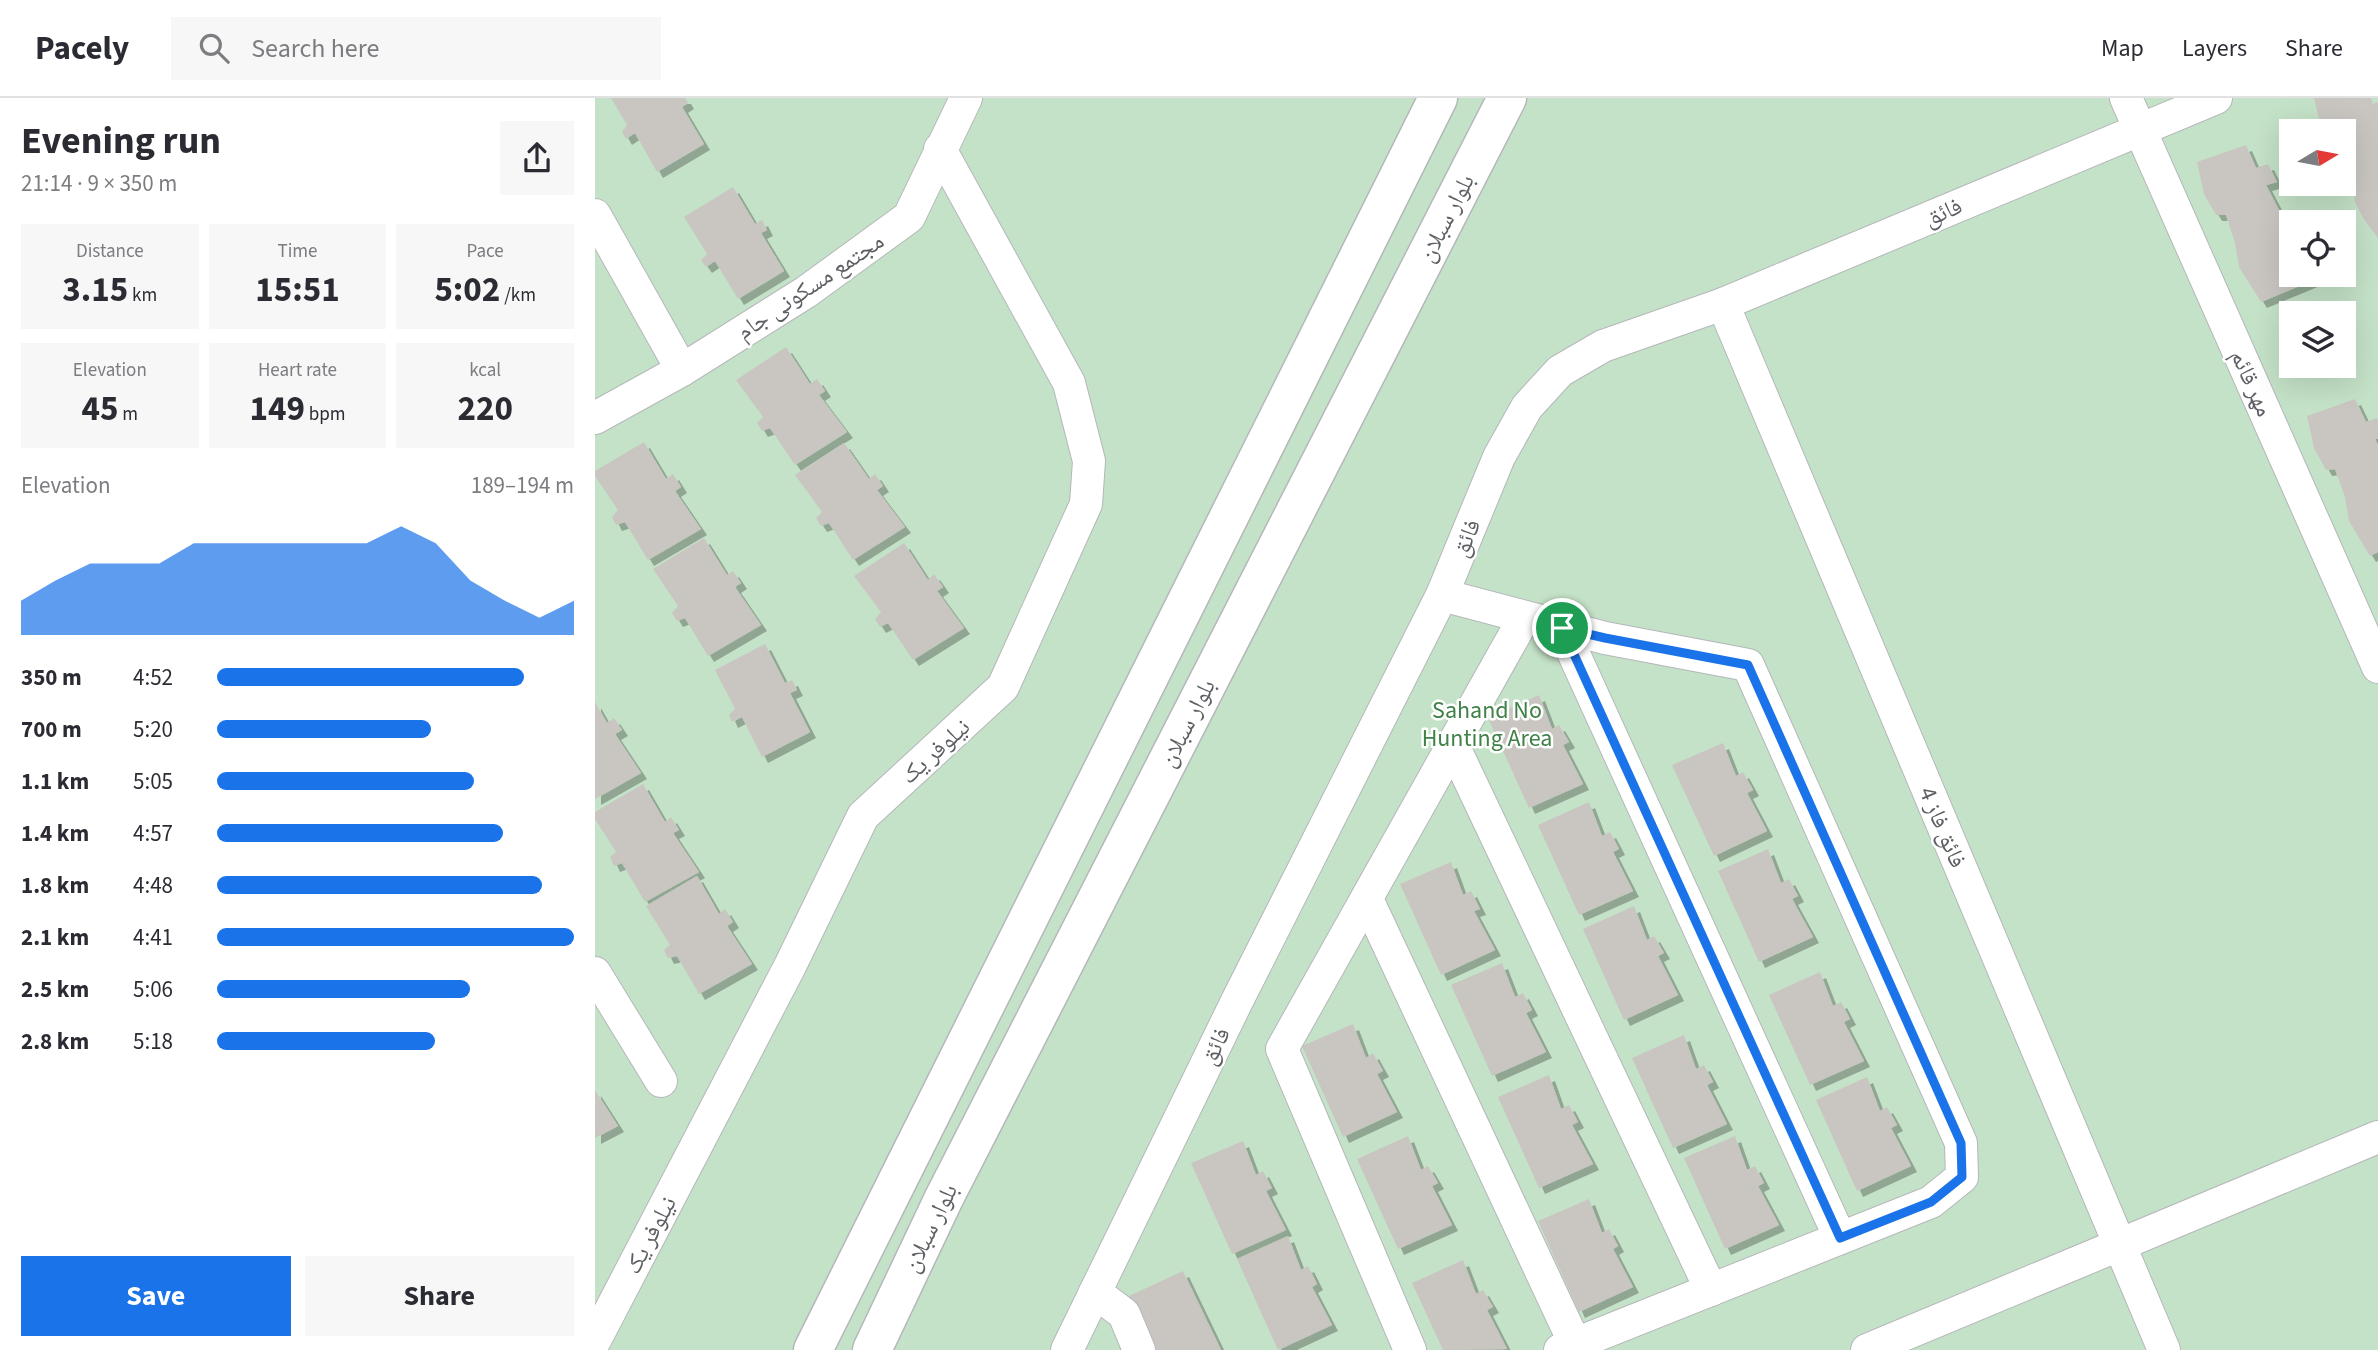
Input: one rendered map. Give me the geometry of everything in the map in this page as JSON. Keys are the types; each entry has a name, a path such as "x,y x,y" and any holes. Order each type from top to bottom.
{"street":[{"name":"مجتمع مسکونی جام","path":"595,418 682,370 806,292 909,217 966,98"},
{"name":"بلوار سبلان","path":"813,1350 1438,98"},
{"name":"بلوار سبلان","path":"872,1350 944,1198 1507,98"},
{"name":"مهر قائم","path":"2126,98 2378,667"},
{"name":"فائق","path":"1067,1350 1237,1001 1442,595 1499,457 1527,407 1560,371 1602,345 1723,304 2216,98"},
{"name":"نیلوفر یک","path":"595,1340 790,966 863,816 1003,687 1086,504 1089,461 1069,383 940,149"},
{"path":"595,215 682,370"},
{"name":"فائق فاز 4","path":"1723,304 2164,1350"},
{"path":"1367,899 1567,1347 1931,1202 1962,1177 1961,1143 1748,665 1605,638 1442,595"},
{"path":"1410,1350 1282,1049 1524,618"},
{"path":"1562,628 1840,1238"},
{"path":"1453,745 1711,1290"},
{"path":"595,973 661,1082"},
{"path":"1883,1347 2378,1138"},
{"path":"1095,1292 1124,1314 1139,1350"}],"green space":[{"name":"Sahand No Hunting Area","path":"595,98 2378,98 2378,1350 595,1350"}],"building":[{"path":"611,98 685,98 688,103 682,107 704,144 657,172 635,133 626,139 622,132 627,125"},
{"path":"2314,98 2371,98 2373,104 2378,102 2378,238 2355,202 2356,119 2319,119"},
{"path":"2246,145 2256,168 2268,164 2277,182 2266,185 2279,210 2279,287 2297,287 2261,302 2239,267 2226,215 2216,215 2204,194 2197,162"},
{"path":"733,187 755,224 762,220 767,230 761,233 784,271 738,299 715,261 706,267 701,260 707,254 684,217"},
{"path":"786,347 810,384 817,379 825,391 819,395 847,432 795,465 770,428 762,431 757,423 763,417 736,380"},
{"path":"2355,399 2366,422 2377,418 2378,421 2378,439 2375,439 2378,445 2378,552 2370,556 2349,521 2345,497 2335,469 2326,470 2314,448 2307,416"},
{"path":"644,442 666,479 673,474 681,487 675,491 701,529 648,560 625,522 616,525 612,517 618,510 595,476 595,471"},
{"path":"844,443 869,479 875,474 883,486 877,490 905,527 853,560 829,523 821,526 816,518 822,512 795,475"},
{"path":"704,538 727,575 733,571 741,583 735,587 761,625 708,656 685,618 677,621 672,613 678,606 653,569"},
{"path":"904,543 928,580 934,574 943,587 937,591 964,628 913,660 888,623 880,627 875,619 881,612 854,576"},
{"path":"765,644 785,683 792,680 797,690 790,693 810,732 762,757 742,717 732,722 729,715 735,709 715,670"},
{"path":"1539,695 1552,729 1559,725 1569,742 1563,745 1583,784 1529,808 1488,718"},
{"path":"595,702 607,723 614,718 622,730 615,734 641,773 595,799"},
{"path":"1723,743 1736,776 1743,772 1753,790 1747,793 1767,831 1714,856 1672,765"},
{"path":"643,784 665,822 671,817 679,830 673,833 699,872 645,902 622,863 614,866 610,857 616,852 595,819 595,812"},
{"path":"1589,802 1602,836 1610,832 1619,849 1613,852 1633,891 1579,915 1538,825"},
{"path":"1768,849 1781,883 1789,879 1798,896 1792,899 1813,937 1759,962 1718,871"},
{"path":"1451,862 1463,895 1471,891 1480,909 1474,911 1495,950 1441,975 1400,884"},
{"path":"697,876 719,914 725,909 733,922 727,926 752,964 699,994 677,956 668,958 664,950 670,945 646,906"},
{"path":"1634,906 1647,940 1654,936 1664,953 1658,956 1678,995 1624,1020 1583,929"},
{"path":"1502,963 1515,997 1523,993 1532,1010 1526,1013 1546,1052 1492,1076 1451,985"},
{"path":"1820,972 1833,1006 1841,1002 1850,1019 1844,1022 1864,1061 1810,1085 1769,995"},
{"path":"1353,1024 1366,1058 1373,1053 1383,1071 1377,1074 1397,1112 1343,1137 1302,1046"},
{"path":"1684,1035 1696,1069 1704,1065 1713,1082 1707,1085 1727,1124 1673,1148 1632,1058"},
{"path":"1549,1075 1561,1109 1569,1105 1578,1122 1572,1125 1593,1164 1539,1188 1498,1097"},
{"path":"1867,1077 1880,1111 1887,1107 1897,1125 1891,1128 1911,1166 1857,1191 1816,1100"},
{"path":"595,1090 618,1126 595,1138"},
{"path":"1408,1136 1421,1170 1428,1166 1438,1183 1432,1186 1452,1225 1398,1249 1357,1159"},
{"path":"1735,1136 1747,1170 1755,1166 1764,1183 1758,1186 1779,1225 1725,1249 1684,1158"},
{"path":"1243,1141 1256,1175 1263,1171 1272,1188 1266,1191 1286,1230 1232,1254 1191,1163"},
{"path":"1589,1199 1602,1233 1609,1229 1618,1246 1613,1249 1633,1287 1579,1312 1538,1221"},
{"path":"1288,1236 1301,1270 1308,1266 1317,1284 1312,1287 1332,1325 1278,1350 1237,1259"},
{"path":"1463,1260 1476,1294 1483,1290 1493,1307 1487,1310 1507,1349 1443,1350 1412,1283"},
{"path":"1183,1271 1221,1350 1155,1350 1127,1297"}],"route":[{"path":"1562,628 1748,665 1961,1143 1962,1177 1931,1202 1840,1238 1562,628"}]}
